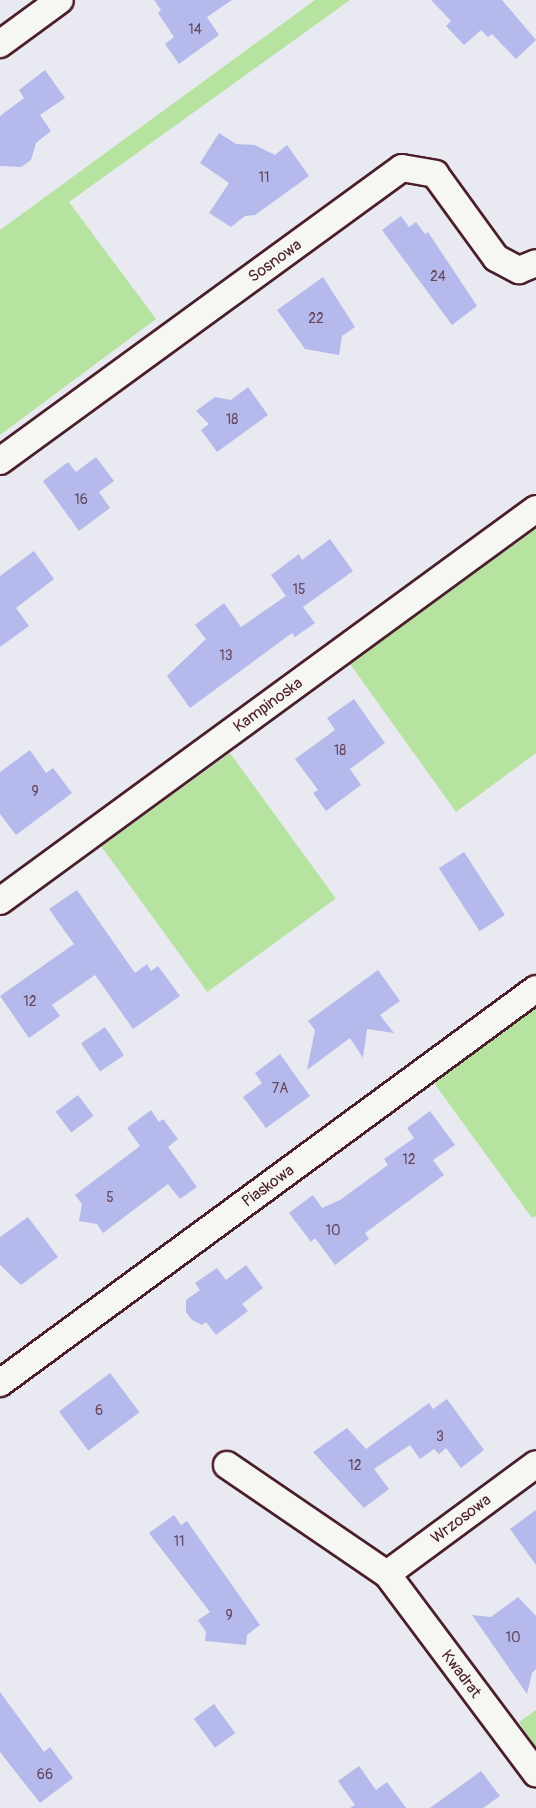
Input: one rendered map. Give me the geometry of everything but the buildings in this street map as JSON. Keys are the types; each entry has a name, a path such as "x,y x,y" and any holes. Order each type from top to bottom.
{"street":[{"path":"0,44 60,0"},
{"name":"Sosnowa","path":"0,461 402,168 435,174 496,258 519,270 536,263"},
{"name":"Kampinoska","path":"0,901 536,509"},
{"name":"Piaskowa","path":"0,1383 536,989"},
{"name":"Wrzosowa","path":"387,1574 536,1464"},
{"name":"Kwadrat","path":"227,1465 387,1574 536,1773"}],"green space":[{"path":"315,0 350,0 69,202 156,319 0,435 0,230"},
{"path":"536,529 536,753 456,812 350,664"},
{"path":"230,753 336,899 207,992 101,846"},
{"path":"536,1008 536,1216 532,1218 434,1083"},
{"path":"536,1710 536,1748 519,1722"}]}
